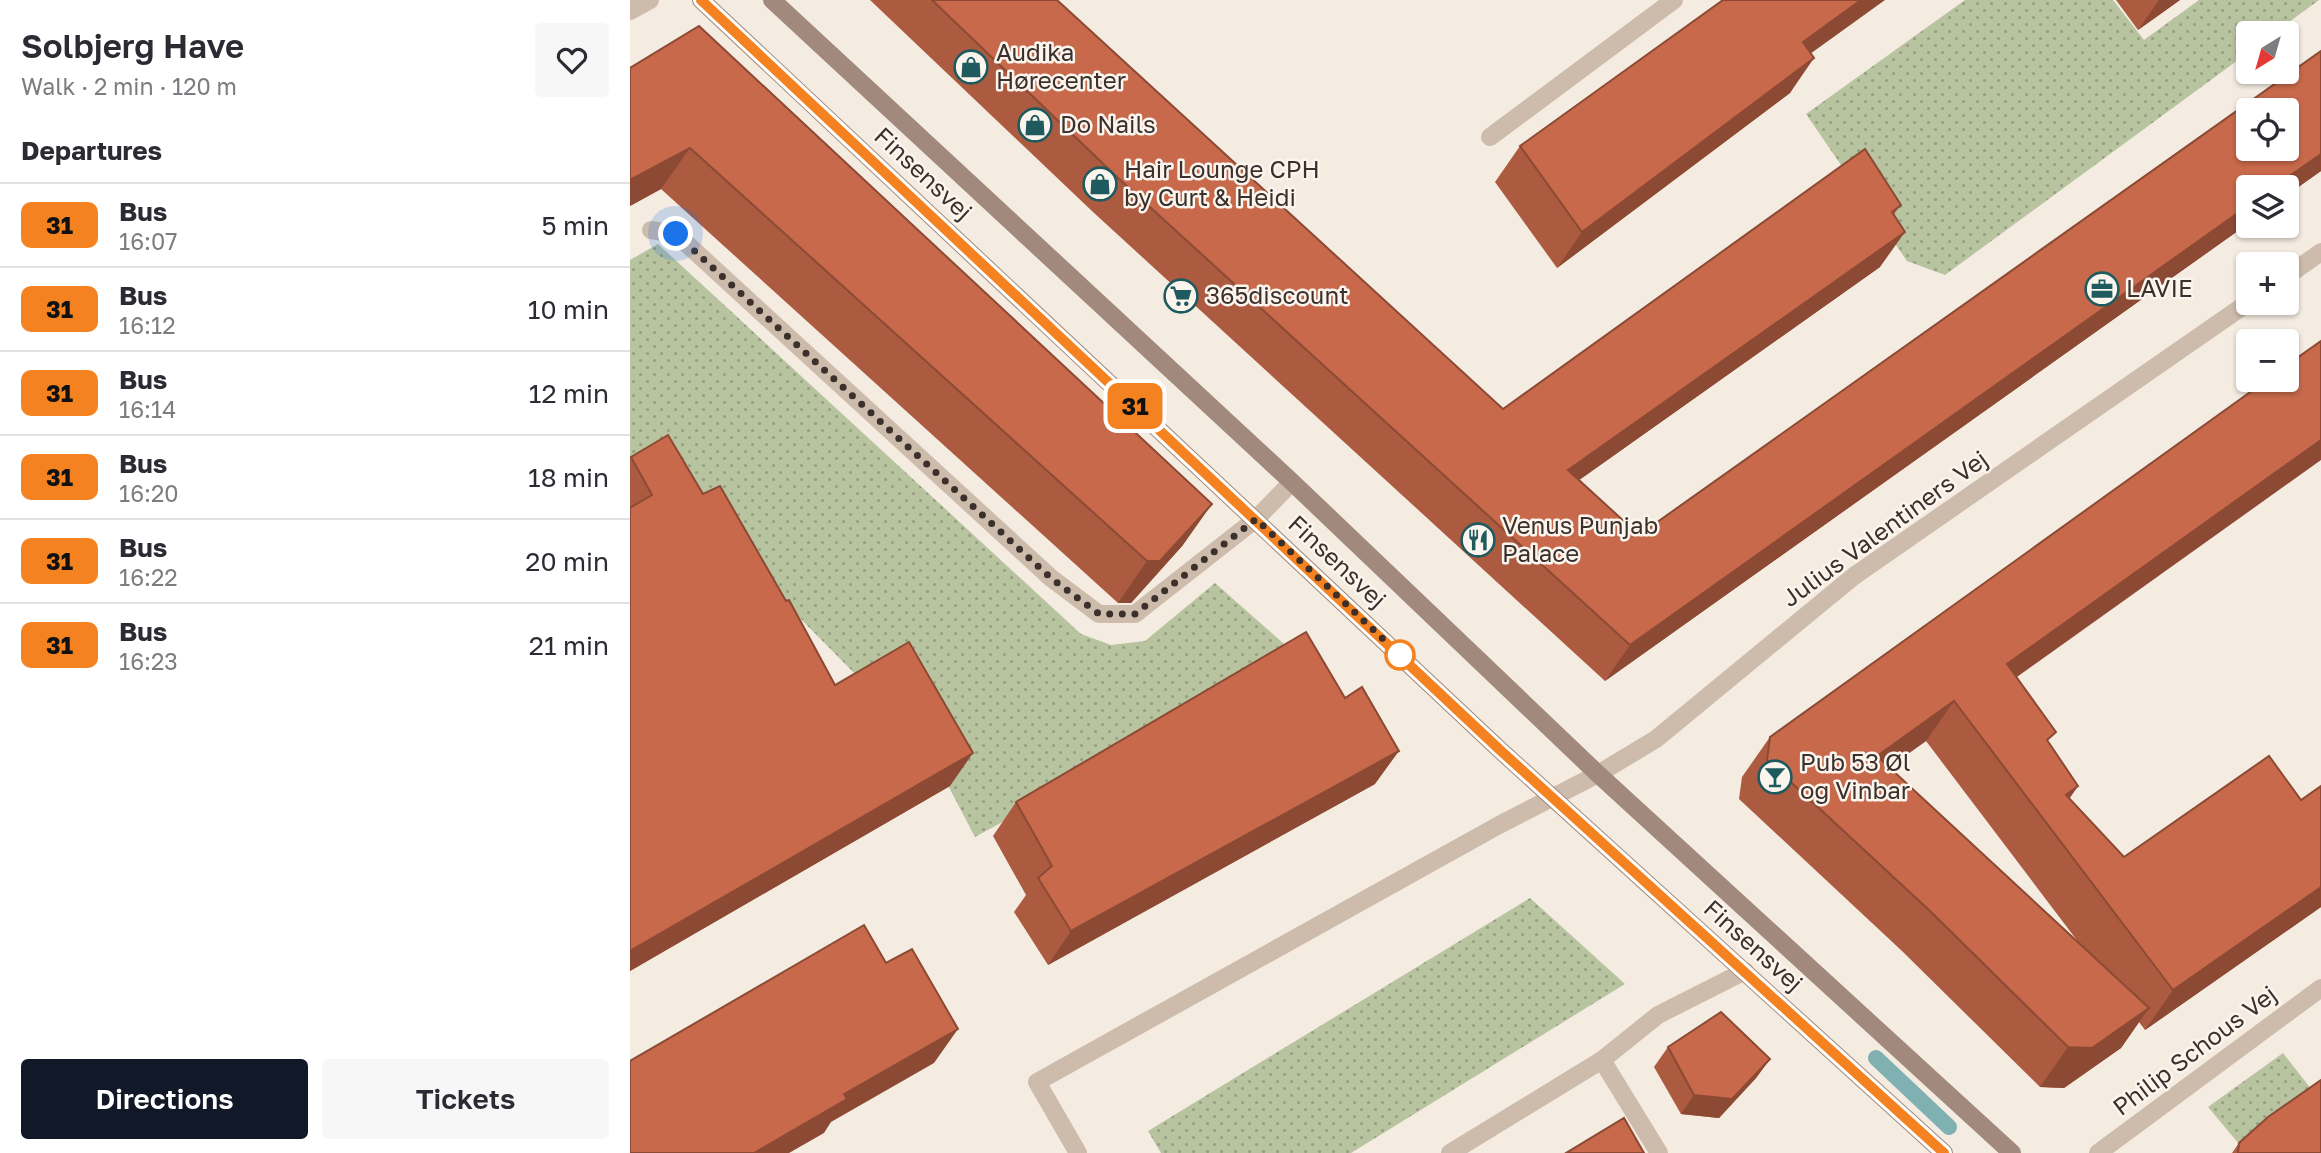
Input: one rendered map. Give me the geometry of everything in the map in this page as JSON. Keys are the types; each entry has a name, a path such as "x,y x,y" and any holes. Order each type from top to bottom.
{"street":[{"path":"630,11 650,0"},
{"name":"Finsensvej","path":"702,0 1553,799 1944,1153"},
{"name":"Finsensvej","path":"772,0 1292,482 1598,774 2012,1153"},
{"path":"1490,137 1674,0"},
{"path":"651,230 676,234 1051,578 1099,614 1135,614 1256,519 1292,482"},
{"path":"2299,268 2321,252"},
{"name":"Julius Valentiners Vej","path":"1078,1153 1037,1082 1499,825 1553,799 1656,739 1854,576 2236,311"},
{"path":"1450,1153 1602,1060 1658,1014 1745,971"},
{"name":"Philip Schous Vej","path":"2098,1153 2321,988"},
{"path":"1602,1060 1659,1153"}],"green space":[{"path":"1965,0 2113,0 2144,40 2199,0 2319,0 2290,21 2236,21 2236,62 1945,275 1907,261 1806,114"},
{"path":"658,244 1081,634 1111,645 1145,641 1215,583 1301,659 975,837 887,669 860,679 638,454 630,458 630,260"},
{"path":"1530,898 1625,984 1351,1153 1161,1153 1148,1131"},
{"path":"2283,1053 2318,1098 2244,1150 2208,1107"}],"building":[{"path":"932,0 1057,0 1503,409 1865,149 1901,205 1892,212 1905,232 1568,470 1639,535 2236,111 2236,161 2299,161 2299,98 2255,98 2274,84 2300,84 2300,66 2321,51 2321,154 2291,175 2236,175 2236,214 1630,645 1117,177"},
{"path":"1723,0 1861,0 1803,42 1814,58 1582,232 1520,146"},
{"path":"699,26 1212,504 1160,561 1147,561 690,148 630,180 630,68"},
{"path":"2321,341 2321,440 2007,664 2056,732 2047,740 2078,786 2066,795 2124,857 2269,756 2301,800 2321,786 2321,887 2173,990 1954,701 1877,756 2149,1008 2092,1048 2068,1047 1930,911 1767,760 1770,737 2250,392 2299,392 2299,357"},
{"path":"668,435 703,494 720,486 786,601 789,600 835,685 909,642 973,753 630,951 630,508 652,495 631,457"},
{"path":"1306,632 1345,698 1362,687 1399,751 1071,931 1038,878 1052,866 1016,802"},
{"path":"864,925 886,963 912,949 958,1029 844,1094 847,1099 754,1153 630,1153 630,1061"},
{"path":"1721,1012 1770,1059 1732,1099 1694,1095 1668,1047"},
{"path":"2321,1080 2321,1153 2238,1153 2239,1143 2268,1117"},
{"path":"1624,1118 1644,1153 1566,1153"}],"waterway":[{"path":"1876,1058 1949,1127"}],"bus line":[{"name":"31","path":"701,0 1500,750 1944,1153"}],"place":[{"name":"Audika Hørecenter","path":"971,67"},
{"name":"Do Nails","path":"1035,125"},
{"name":"Hair Lounge CPH by Curt & Heidi","path":"1100,184"},
{"name":"LAVIE","path":"2102,289"},
{"name":"365discount","path":"1181,296"},
{"name":"Venus Punjab Palace","path":"1478,540"},
{"name":"Pub 53 Øl og Vinbar","path":"1775,777"}],"route":[{"path":"676,234 1051,578 1099,614 1135,614 1256,519 1400,655"}]}
